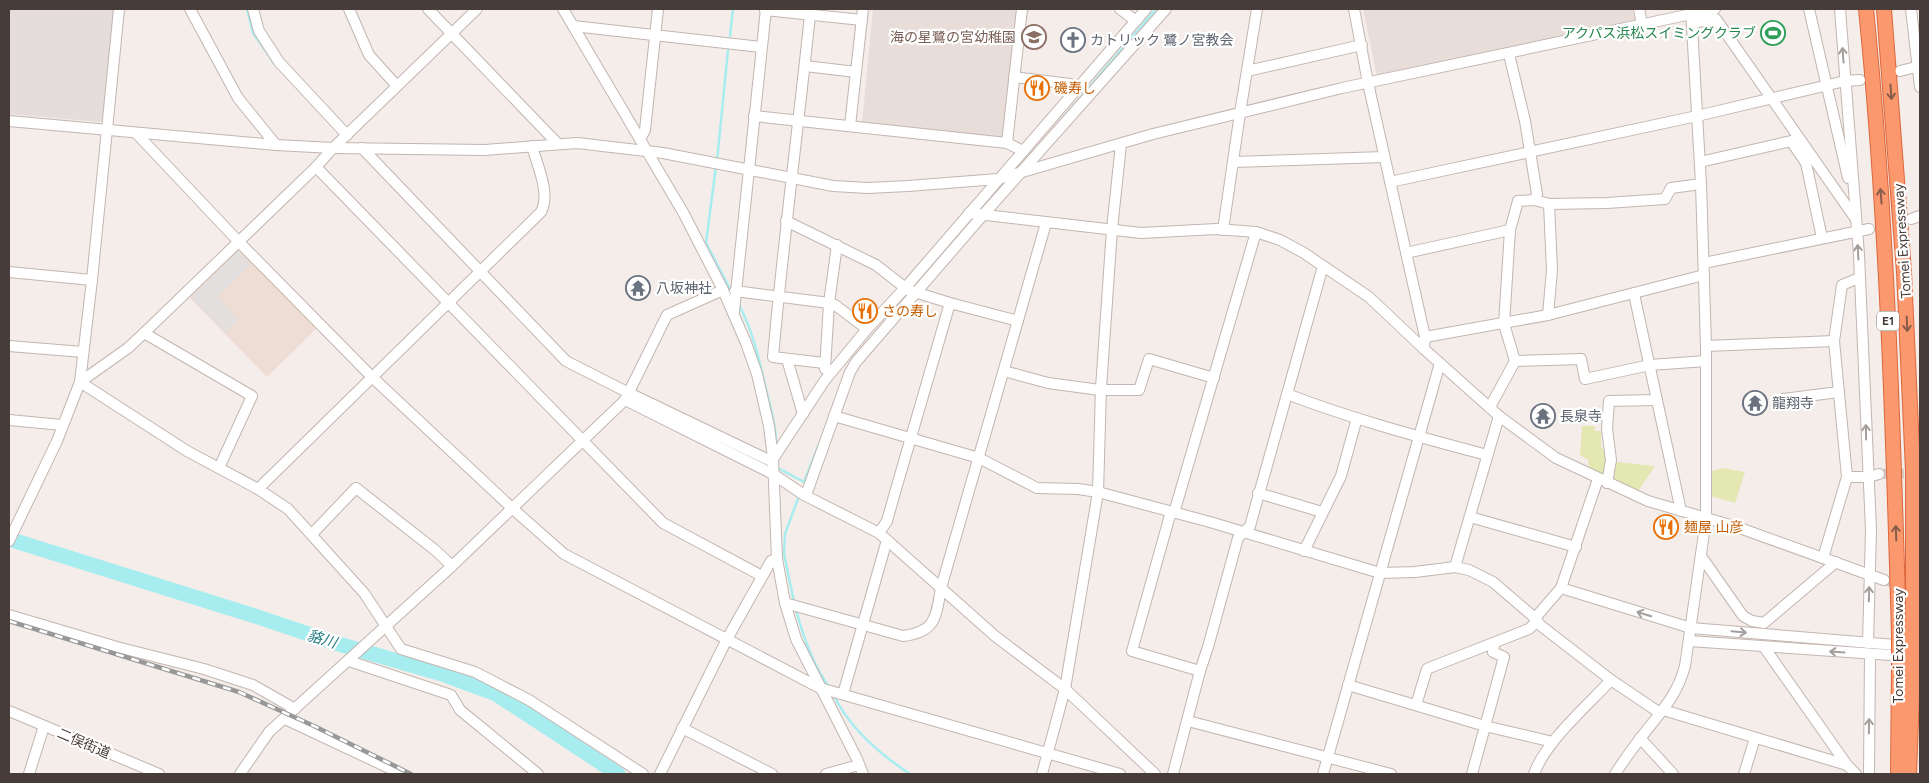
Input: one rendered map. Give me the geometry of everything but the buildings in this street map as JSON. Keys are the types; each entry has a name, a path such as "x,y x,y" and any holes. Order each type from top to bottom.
{"highway":[{"name":"Tomei Expressway","path":"1866,9 1873,78 1911,639 1917,663 1909,774"},
{"name":"Tomei Expressway","path":"1884,9 1905,282 1913,471 1911,639 1899,667 1898,774"}],"street":[{"path":"10,535 57,441 80,382 119,9"},
{"path":"190,9 238,98 276,145"},
{"path":"253,9 259,31 279,62 346,135"},
{"path":"349,9 369,55 397,86"},
{"path":"428,9 557,144"},
{"path":"80,382 128,348 478,9"},
{"path":"563,9 648,150 734,310 763,397 770,426 777,558 792,604 796,639 861,769 826,774"},
{"path":"640,139 645,130 658,9"},
{"path":"850,126 863,9"},
{"path":"1007,143 1022,9"},
{"path":"1120,9 1136,21"},
{"path":"802,493 850,372 856,362 911,291 976,214 1022,151 1146,9"},
{"path":"976,214 1019,173 1166,9"},
{"path":"1223,230 1257,9"},
{"path":"1354,9 1384,157 1425,337 1424,349"},
{"path":"1639,9 1642,24"},
{"path":"9,121 276,145 333,148 485,150 577,143 648,150 833,186 868,188 1001,178 1240,113 1368,83 1715,9"},
{"path":"1808,9 1856,219 1871,530 1868,643"},
{"path":"1840,9 1854,206"},
{"path":"1911,9 1920,86"},
{"path":"734,310 766,10 862,20"},
{"path":"810,15 786,221 773,357 824,363"},
{"path":"1691,15 1716,19 1856,219"},
{"path":"1615,774 1640,738 1674,696 1681,682 1691,628 1706,519 1704,264 1691,15"},
{"path":"573,26 761,47"},
{"path":"1247,71 1362,45"},
{"path":"1509,54 1525,121 1537,194 1535,200"},
{"path":"805,66 856,72"},
{"path":"1900,71 1919,66"},
{"path":"1014,78 1070,84 1077,90"},
{"path":"1390,182 1697,116 1845,81 1860,80"},
{"path":"754,116 1007,143 1022,151"},
{"path":"136,133 238,241 372,377 564,554 822,688 1120,774"},
{"path":"1700,162 1791,141 1806,163 1822,238"},
{"path":"1042,774 1065,689 1098,492 1100,390 1112,229 1121,144"},
{"path":"258,488 541,212 544,206 544,191 532,146"},
{"path":"362,148 566,361 627,397 773,474 802,493 883,537 995,636 1065,689 1155,774"},
{"path":"1233,162 1384,157"},
{"path":"316,167 663,523 762,576"},
{"path":"1490,407 1515,360 1504,324 1510,230 1518,201 1535,200 1549,204 1665,199 1671,188 1701,184"},
{"path":"1548,315 1552,270 1549,204"},
{"path":"976,214 1140,233 1223,230 1256,232 1280,240 1304,253 1369,297 1499,416 1556,458 1648,501 1737,527 1884,580"},
{"path":"786,221 876,265 911,291 1018,321"},
{"path":"792,604 903,636 914,635 927,629 933,622 937,612 941,588 1046,223"},
{"path":"1704,264 1857,230 1870,229"},
{"path":"1406,253 1510,230"},
{"path":"1200,671 1132,651 1170,515 1174,514 1256,232"},
{"path":"825,380 824,363 837,245"},
{"path":"1173,774 1188,721 1187,716 1238,538 1250,526 1323,266"},
{"path":"9,272 92,280"},
{"path":"1425,337 1548,315 1704,276"},
{"path":"1823,558 1847,476 1834,341 1842,285 1859,278"},
{"path":"240,774 260,743 270,732 513,509 627,397 667,315 723,290"},
{"path":"735,291 830,303 867,329"},
{"path":"773,461 825,380 867,329 911,291"},
{"path":"1634,294 1681,511"},
{"path":"840,694 862,624 887,521 950,303"},
{"path":"144,333 252,396 219,468"},
{"path":"1706,346 1834,341"},
{"path":"9,346 83,352"},
{"path":"787,359 802,414"},
{"path":"1004,371 1048,383 1100,390 1140,390 1149,359 1214,378"},
{"path":"1515,360 1581,359 1585,379 1650,365 1706,361"},
{"path":"1323,774 1440,363"},
{"path":"80,382 187,451 258,488 288,509 364,593 400,649 475,672 529,700 643,774"},
{"path":"1783,399 1839,392"},
{"path":"1287,394 1322,407 1419,437 1487,455"},
{"path":"627,397 773,461"},
{"path":"1416,705 1427,669 1529,629 1561,588 1611,460 1607,428 1609,401 1657,400"},
{"path":"834,416 979,458 1037,488 1078,489 1098,492 1174,514 1210,522 1380,573 1415,572 1455,567 1469,570 1493,582 1536,620 1611,680 1662,712 1847,765"},
{"path":"1455,567 1499,416"},
{"path":"1304,551 1341,476 1357,418"},
{"path":"9,420 62,425"},
{"path":"1847,476 1868,477 1880,474"},
{"path":"312,534 356,488 435,550 452,566"},
{"path":"1258,493 1322,512"},
{"path":"1470,517 1576,547"},
{"path":"1701,556 1743,616 1752,621 1764,622 1836,562"},
{"path":"660,774 727,639 771,561 777,558"},
{"path":"1561,588 1691,628 1868,643 1911,639"},
{"path":"9,615 204,669 253,685 295,709"},
{"path":"1689,641 1870,654 1917,663"},
{"path":"1472,774 1504,657 1493,652 1494,644"},
{"path":"1764,646 1847,765 1856,774"},
{"path":"1869,774 1870,654"},
{"path":"352,657 451,695 460,710 538,774"},
{"path":"1534,774 1537,766 1553,742 1611,680"},
{"path":"1348,686 1486,726 1553,742"},
{"name":"二俣街道","path":"9,711 159,774"},
{"path":"285,719 402,774"},
{"path":"1188,721 1328,756 1390,774"},
{"path":"29,774 44,726"},
{"path":"682,728 772,774"},
{"path":"1640,738 1673,774"},
{"path":"1744,774 1755,738"}],"shaded area":[{"path":"9,9 114,9 104,119 100,122 9,114"},
{"path":"873,9 1017,9 1003,139 862,123"},
{"path":"1363,9 1632,9 1635,20 1377,76"},
{"path":"237,250 316,329 267,377 189,297"},
{"path":"238,251 251,264 217,297 238,319 225,332 191,297"}],"green space":[{"path":"1582,426 1595,426 1595,431 1601,431 1601,447 1608,455 1603,476 1589,469 1588,460 1580,455"},
{"path":"1616,462 1655,466 1638,491 1614,479"},
{"path":"1723,468 1745,472 1735,503 1711,496 1711,471"}],"waterway":[{"path":"247,9 253,33 274,63"},
{"path":"730,36 733,9"},
{"path":"1051,132 1156,9"},
{"path":"717,161 728,50"},
{"path":"716,166 706,243 731,291"},
{"path":"739,305 752,335 758,356 775,429 776,442"},
{"path":"778,468 804,482 819,444"},
{"path":"794,602 784,554 785,534 799,496"},
{"name":"貉川","path":"9,539 335,643 442,674 496,694 618,774"},
{"path":"796,609 809,650 829,687"},
{"path":"834,696 857,730 877,749 910,774"}],"tunnel":[{"path":"1879,474 1920,473"},
{"path":"1884,580 1920,591"}],"railway":[{"path":"9,621 239,692 314,726 411,774"}],"place":[{"name":"アクパス浜松スイミングクラブ","path":"1773,33"},
{"name":"海の星鷺の宮幼稚園","path":"1034,37"},
{"name":"カトリック 鷺ノ宮教会","path":"1073,40"},
{"name":"磯寿し","path":"1037,88"},
{"name":"八坂神社","path":"638,288"},
{"name":"さの寿し","path":"865,311"},
{"name":"龍翔寺","path":"1755,403"},
{"name":"長泉寺","path":"1543,416"},
{"name":"麺屋 山彦","path":"1666,527"}]}
